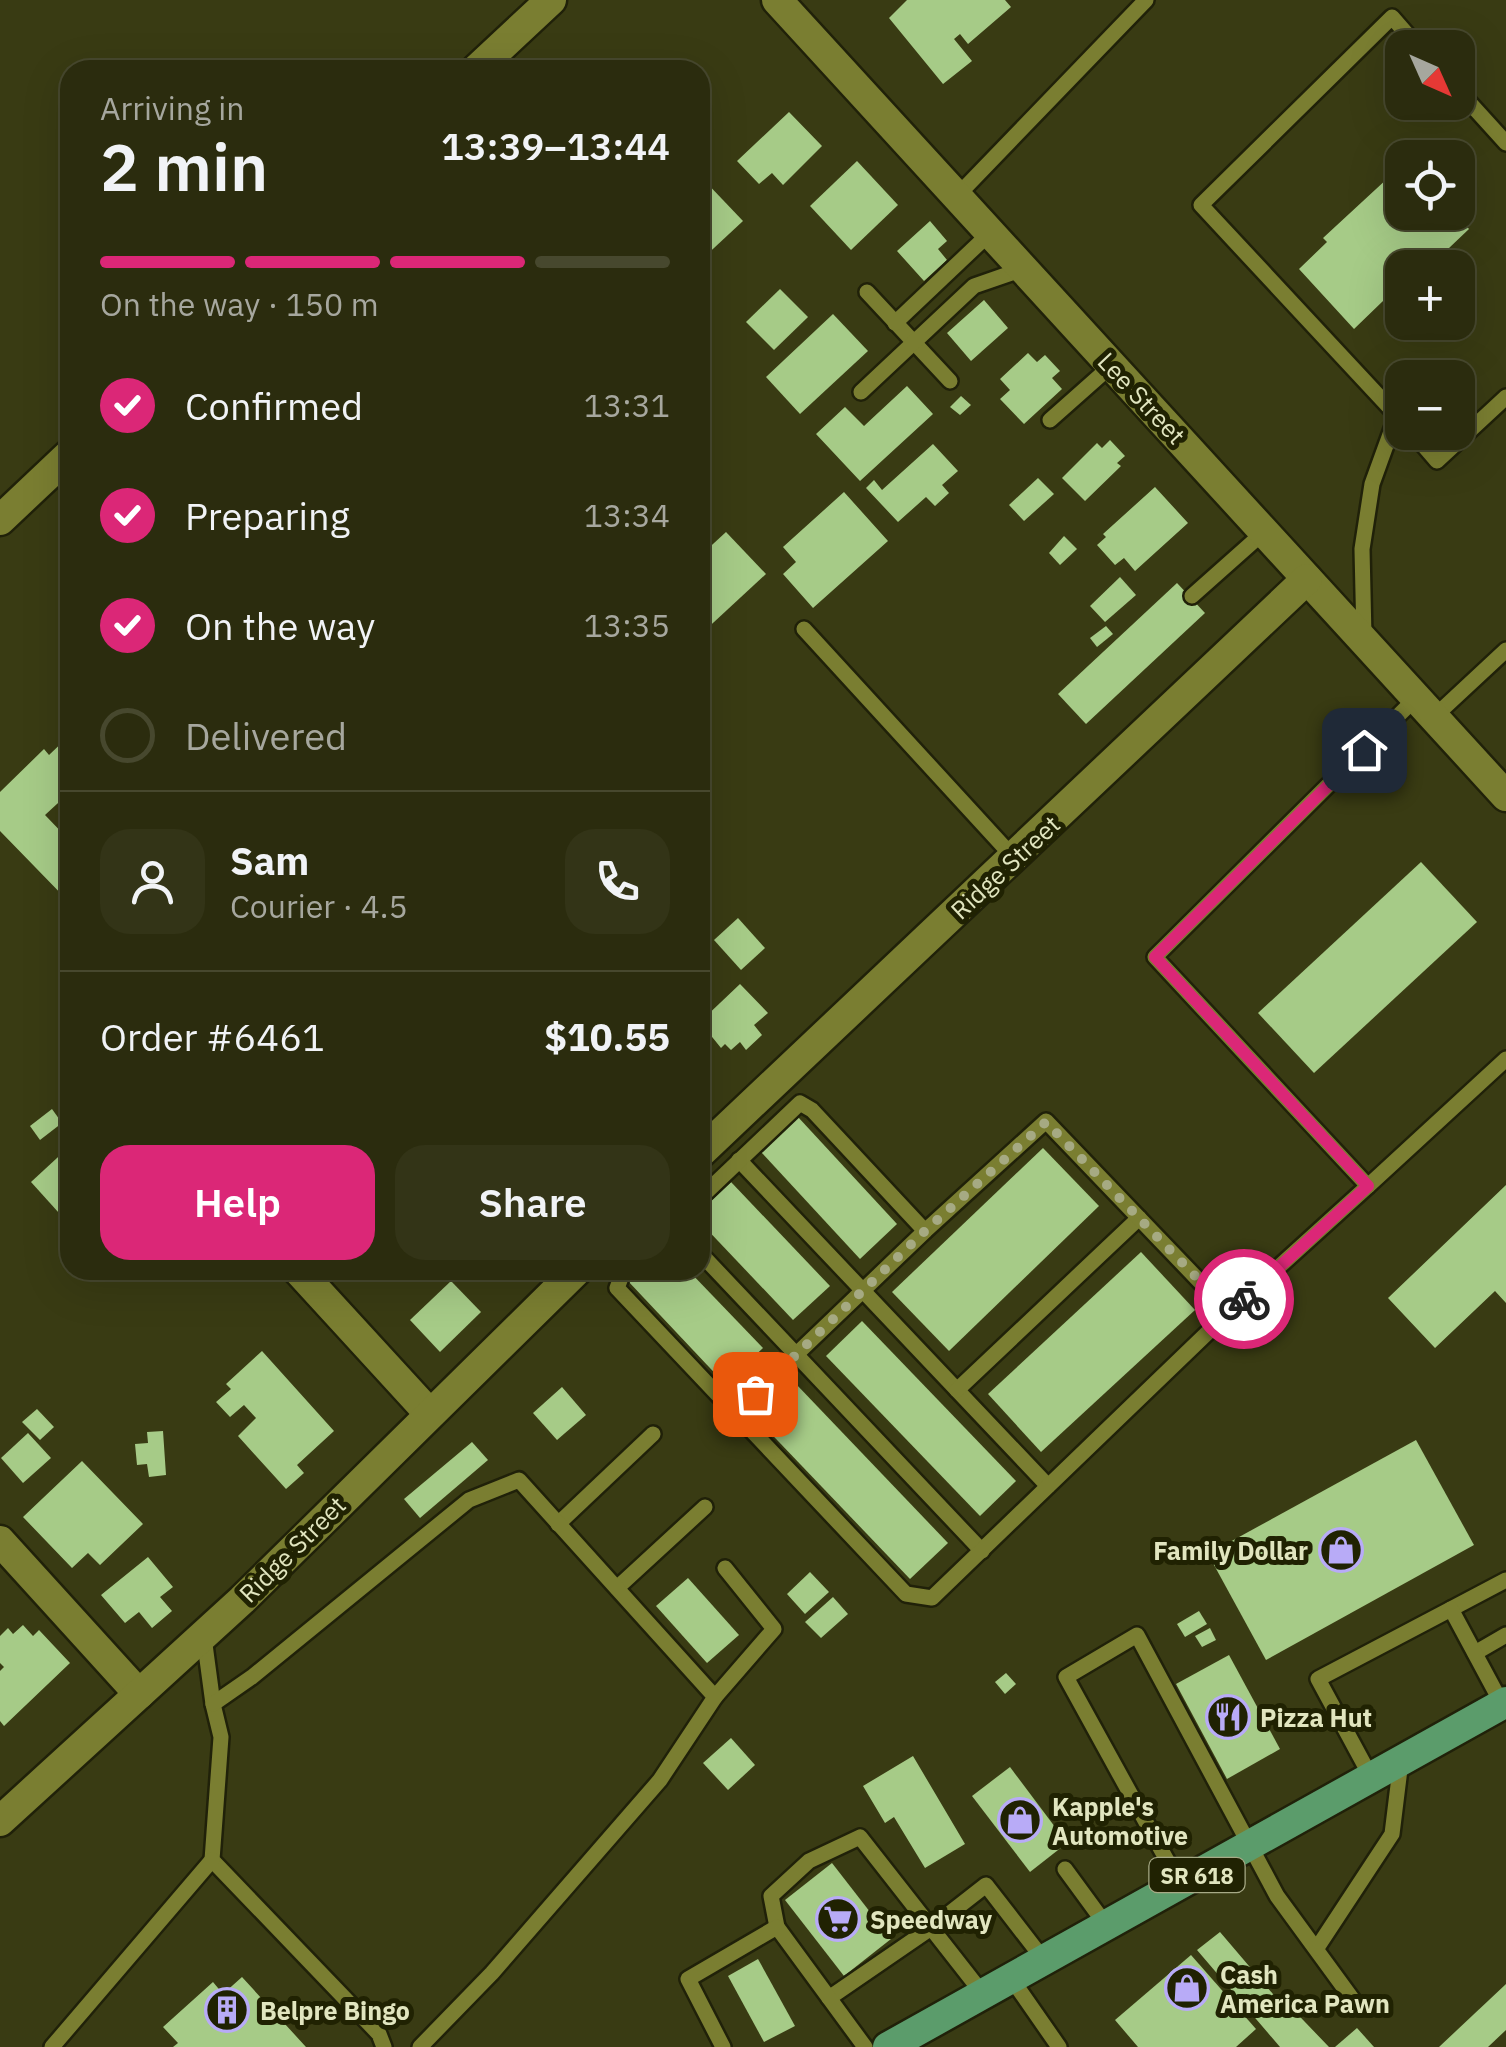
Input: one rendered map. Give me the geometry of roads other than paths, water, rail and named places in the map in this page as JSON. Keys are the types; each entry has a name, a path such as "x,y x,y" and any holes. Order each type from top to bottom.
{"main road":[{"name":"SR 618","path":"884,2046 1401,1761 1501,1711"}],"street":[{"path":"487,60 552,0"},
{"name":"Lee Street","path":"777,0 1506,796"},
{"path":"0,520 60,463"},
{"name":"Ridge Street","path":"710,1144 1307,579"},
{"path":"307,1280 429,1413"},
{"name":"Ridge Street","path":"0,1821 242,1600 567,1280"},
{"path":"0,1541 139,1694"}],"lane":[{"path":"957,196 1146,0"},
{"path":"1385,402 1201,205 1392,17 1403,30"},
{"path":"1475,109 1506,143"},
{"path":"896,323 990,233"},
{"path":"861,392 974,286 1023,269"},
{"path":"867,292 950,382"},
{"path":"1050,420 1112,366"},
{"path":"1475,426 1506,397"},
{"path":"1364,641 1362,548 1372,484 1386,450"},
{"path":"1427,450 1437,462 1450,450"},
{"path":"1192,596 1264,532"},
{"path":"804,628 1015,859"},
{"path":"1368,1186 1155,957 1425,708 1506,650"},
{"path":"620,1280 617,1288 906,1594 932,1598 1230,1312 1506,1059"},
{"path":"710,1188 800,1103 812,1110 925,1231"},
{"path":"735,1413 925,1231 1046,1122 1230,1312"},
{"path":"739,1160 1048,1486"},
{"path":"957,1390 1139,1218"},
{"path":"710,1264 982,1551"},
{"path":"558,1524 652,1434"},
{"path":"213,1704 252,1677 469,1500 519,1480 715,1697"},
{"path":"616,1588 705,1507"},
{"path":"420,2047 492,1973 660,1780 715,1697 774,1630 724,1568"},
{"path":"1372,1777 1318,1679 1506,1580"},
{"path":"1452,1608 1501,1711"},
{"path":"52,2047 212,1860 222,1737 213,1704 204,1633"},
{"path":"1180,1884 1066,1677 1137,1635 1277,1896 1353,2000"},
{"path":"1475,1653 1506,1635"},
{"path":"1317,1948 1392,1834 1401,1761"},
{"path":"884,2046 828,1998 777,1927 771,1896 809,1861 860,1837 983,1994"},
{"path":"212,1860 380,2034 384,2047"},
{"path":"1065,1868 1106,1925"},
{"path":"828,1998 986,1885 1044,1960"},
{"path":"723,2047 688,1979 777,1927"},
{"path":"1011,1978 1059,2047"}],"place":[{"name":"Family Dollar","path":"1341,1550"},
{"name":"Pizza Hut","path":"1228,1717"},
{"name":"Kapple's Automotive","path":"1020,1820"},
{"name":"Speedway","path":"838,1919"},
{"name":"Cash America Pawn","path":"1187,1988"},
{"name":"Belpre Bingo","path":"227,2010"}]}
